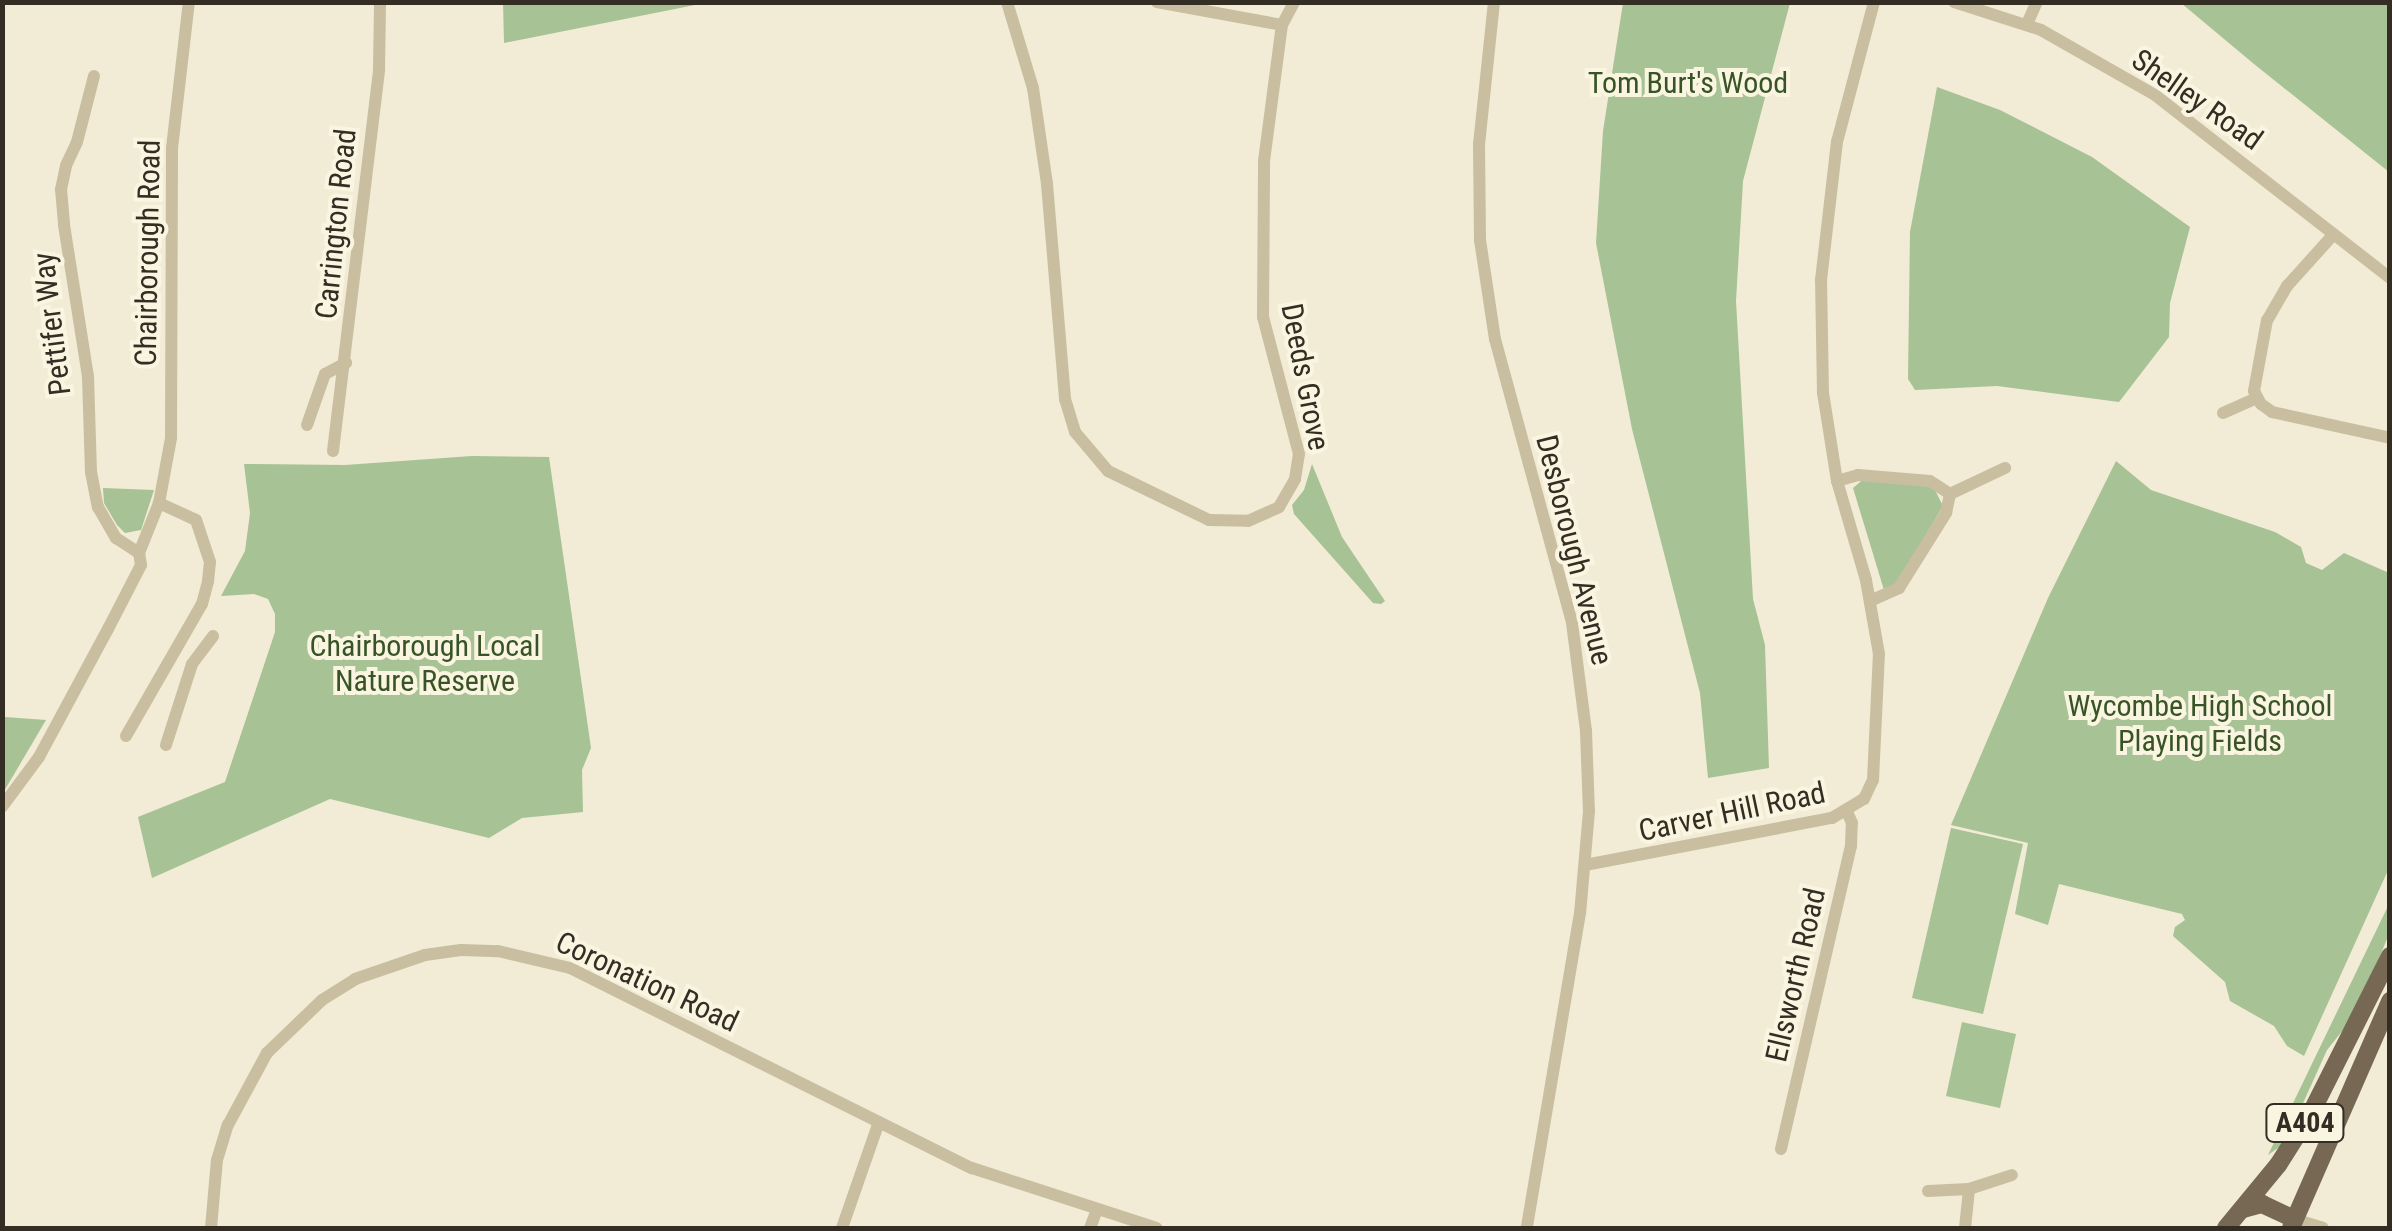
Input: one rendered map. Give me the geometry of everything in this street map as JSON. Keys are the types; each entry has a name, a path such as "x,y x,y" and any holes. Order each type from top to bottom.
{"main road":[{"name":"A404","path":"2243,1210 2312,1114 2390,956"},
{"name":"A404","path":"2293,1224 2390,1001"},
{"path":"2226,1228 2243,1210 2262,1204 2293,1224"}],"street":[{"name":"Chairborough Road","path":"2,807 39,757 108,629 140,565 139,553 159,503 171,438 172,148 189,2"},
{"name":"Carrington Road","path":"333,451 379,69 380,2"},
{"path":"1157,2 1282,25"},
{"name":"Deeds Grove","path":"1012,4 1033,88 1047,184 1065,398 1075,432 1108,471 1210,520 1248,521 1279,507 1295,479 1300,454 1264,317 1264,162 1282,25 1294,2"},
{"name":"Desborough Avenue","path":"1494,2 1479,144 1480,240 1495,340 1574,638 1586,730 1585,865 1527,1228"},
{"name":"Carver Hill Road","path":"1585,865 1847,812 1864,798 1874,780 1880,683 1870,601 1836,481 1824,392 1820,280 1836,142 1874,2"},
{"name":"Shelley Road","path":"1954,2 2027,24 2156,95 2390,278"},
{"path":"2027,24 2037,2"},
{"name":"Pettifer Way","path":"94,76 64,177 64,225 88,378 91,472 98,506 116,538 139,553"},
{"path":"2256,398 2258,356 2267,320 2286,286 2333,235"},
{"path":"307,426 324,374 346,363"},
{"path":"2224,413 2256,398"},
{"path":"2256,398 2272,412 2390,438"},
{"path":"1950,494 2005,468"},
{"path":"1836,481 1858,475 1930,481 1950,494"},
{"path":"1870,601 1899,588 1946,513 1950,494"},
{"path":"126,736 202,604 210,562 196,520 159,503"},
{"path":"166,746 192,664 214,636"},
{"path":"172,655 192,664"},
{"name":"Ellsworth Road","path":"1781,1149 1851,846 1852,824 1847,812"},
{"name":"Coronation Road","path":"210,1228 217,1160 228,1125 267,1052 292,1024 339,989 425,954 498,951 570,968 878,1122 1017,1185 1157,1228"},
{"path":"842,1228 878,1122"},
{"path":"1928,1190 1969,1190 2012,1175"},
{"path":"1965,1228 1969,1190"},
{"path":"1090,1228 1096,1210"},
{"path":"2293,1224 2323,1228"}],"green space":[{"path":"503,2 705,2 705,3 504,43"},
{"name":"Tom Burt's Wood","path":"1623,3 1790,3 1743,181 1736,301 1753,599 1765,645 1769,768 1708,778 1700,693 1632,429 1596,243 1603,131"},
{"path":"2181,3 2389,3 2389,172 2254,64"},
{"path":"1937,87 2000,110 2092,157 2190,227 2170,303 2169,337 2119,402 1997,386 1915,390 1908,379 1910,232"},
{"name":"Chairborough Local Nature Reserve","path":"472,456 549,457 591,748 582,770 583,812 522,818 489,838 330,799 152,878 138,817 225,782 275,632 275,614 268,599 254,594 221,596 245,551 250,513 244,464 345,465"},
{"name":"Wycombe High School Playing Fields","path":"2116,461 2151,490 2275,532 2301,547 2306,563 2322,570 2344,553 2389,573 2389,868 2304,1056 2287,1046 2274,1026 2230,1001 2225,982 2173,936 2175,927 2185,920 2182,914 2059,884 2048,925 2015,914 2028,843 1951,825 2048,598"},
{"path":"1312,464 1342,537 1385,601 1381,604 1373,603 1294,514 1292,505 1304,490"},
{"path":"1865,478 1933,486 1943,506 1896,585 1884,590 1853,488"},
{"path":"103,488 154,490 141,530 125,533 117,525 104,503"},
{"path":"5,717 46,720 3,793 3,760"},
{"path":"1951,828 2023,844 1983,1014 1912,998"},
{"path":"2389,904 2389,934 2369,983 2351,1020 2327,1050 2285,1143 2268,1155"},
{"path":"1962,1022 2016,1034 2000,1108 1946,1096"}]}
